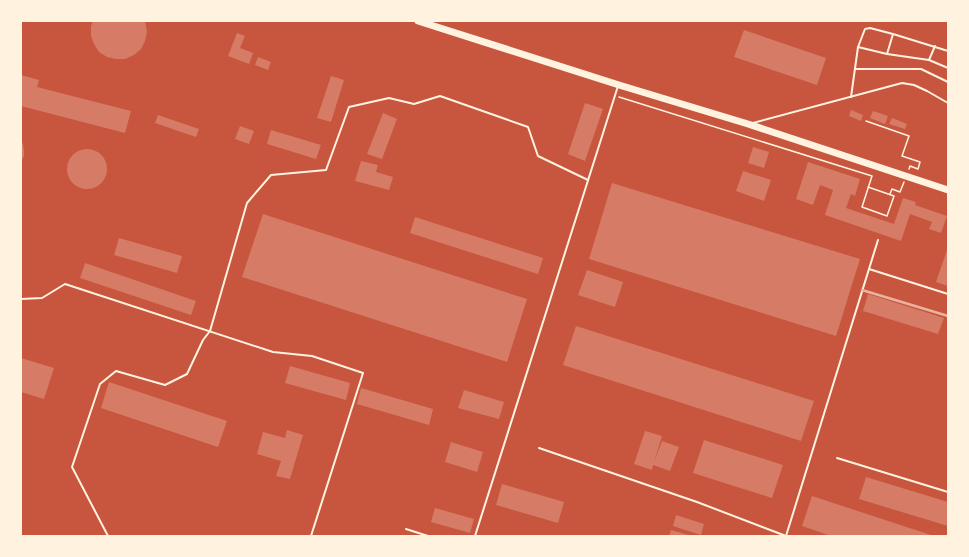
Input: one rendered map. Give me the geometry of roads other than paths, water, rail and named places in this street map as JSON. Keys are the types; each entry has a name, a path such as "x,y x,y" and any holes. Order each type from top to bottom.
{"highway":[{"path":"418,21 619,85 748,124 948,190"}],"lane":[{"path":"851,97 858,47 865,29 870,28 893,34 948,51"},
{"path":"887,54 893,34"},
{"path":"929,60 935,46"},
{"path":"858,47 887,54 929,60 948,68"},
{"path":"855,69 921,69 948,82"},
{"path":"748,124 902,83 914,85 927,90 948,103"},
{"path":"475,536 619,85"},
{"path":"108,536 72,467 100,384 116,371 165,385 186,374 203,340 210,331 247,203 271,175 326,170 349,107 389,98 414,104 440,96 528,127 538,156 588,180"},
{"path":"539,448 697,502 787,536 878,240"},
{"path":"869,269 948,294"},
{"path":"21,299 42,298 64,284 273,352 312,356 363,373 311,536"},
{"path":"837,458 948,492"},
{"path":"406,529 428,536"}],"railway":[{"path":"862,290 948,316"}]}
